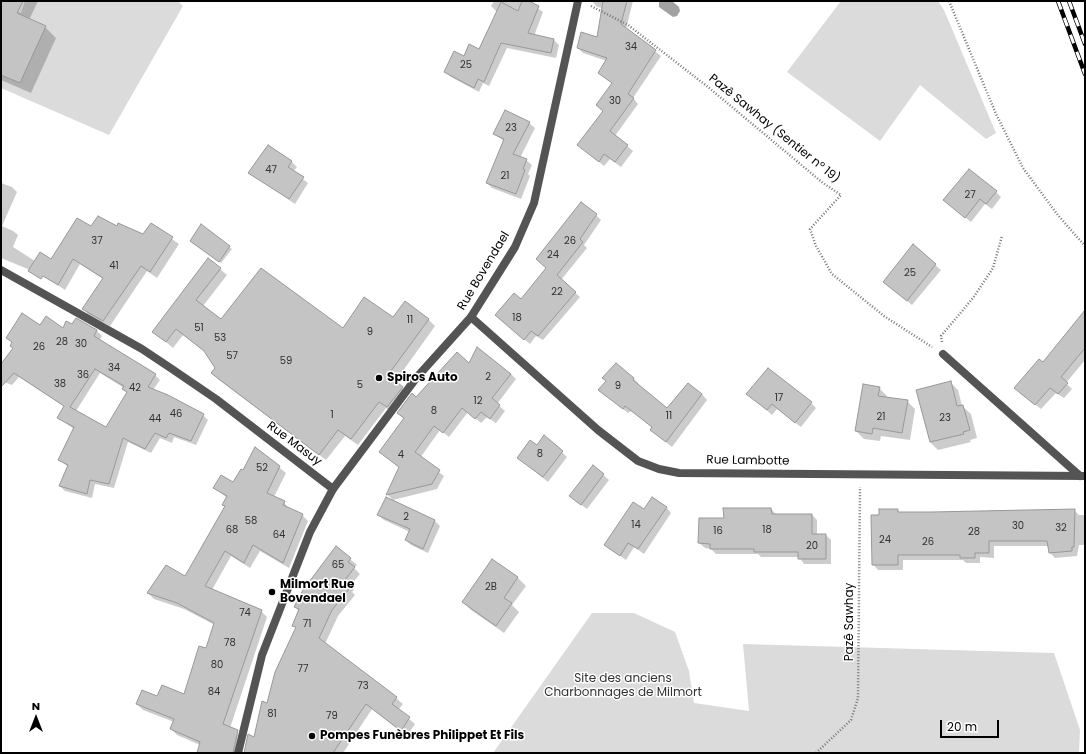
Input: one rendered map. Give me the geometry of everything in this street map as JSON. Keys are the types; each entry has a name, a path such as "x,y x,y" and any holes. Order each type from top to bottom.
{"street":[{"name":"Rue Bovendael","path":"333,489 417,377 471,317 515,247 534,203 578,1"},
{"name":"Rue Masuy","path":"1,270 136,346 172,369 216,399 333,489"},
{"name":"Rue Lambotte","path":"471,317 598,430 638,461 652,466 679,473 1082,476"},
{"name":"Rue Lambotte","path":"943,354 1082,476"},
{"path":"238,753 262,655 310,532 333,489"}],"path":[{"path":"949,1 996,114 1023,168 1056,214 1085,246"},
{"name":"Pazê Sawhay (Sentier n° 19)","path":"588,4 628,25 708,87 823,183 841,195 810,229 816,246 832,274 884,316 943,354"},
{"path":"943,354 941,336 973,298 993,268 1002,236"},
{"name":"Pazê Sawhay","path":"816,753 851,720 858,698 860,474"}],"green space":[{"path":"25,1 178,1 183,6 109,135 1,88 1,7 21,13"},
{"path":"841,1 938,1 944,10 996,133 986,139 920,85 880,141 787,72"},
{"name":"Site des anciens Charbonnages de Milmort","path":"592,613 634,613 675,632 689,671 694,703 749,711 743,644 1054,653 1080,730 1079,753 493,753"}],"shaded area":[{"path":"659,1 672,1 679,7 680,11 677,16 673,17 659,7"}],"building":[{"path":"1,1 23,1 17,13 46,26 20,83 1,75"},
{"path":"522,1 529,1 539,6 528,33 554,39 551,53 501,43 484,82 478,79 474,88 444,72 454,51 464,56 469,44 479,49 501,2 518,11"},
{"path":"603,1 627,1 621,24 656,50 628,94 634,98 610,131 628,145 615,162 604,154 599,162 577,145 603,111 596,105 612,83 598,73 607,58 577,48 581,32 597,37"},
{"path":"505,110 530,122 513,154 527,159 523,169 525,170 516,194 486,183 504,139 493,134"},
{"path":"268,145 292,161 288,167 304,177 289,199 248,173"},
{"path":"969,169 997,191 986,204 980,199 965,218 943,200"},
{"path":"581,202 597,214 580,239 583,242 557,275 576,292 538,336 531,331 524,340 495,315 514,293 521,299 546,268 536,259"},
{"path":"98,216 117,226 118,223 143,234 151,223 173,237 150,272 141,266 103,321 82,309 103,278 73,259 58,285 43,276 41,279 28,271 40,252 51,259 77,218 91,226"},
{"path":"201,224 230,246 219,262 190,241"},
{"path":"913,244 936,264 907,301 883,282"},
{"path":"208,258 221,268 196,300 221,319 261,268 343,328 364,297 393,317 405,301 429,319 388,375 403,387 387,407 379,402 351,439 338,430 319,455 211,373 215,368 204,351 176,329 166,342 152,332"},
{"path":"1085,310 1085,348 1061,377 1068,383 1058,394 1050,388 1035,405 1014,388 1039,359 1043,362"},
{"path":"22,313 40,325 46,316 63,328 66,321 72,324 76,318 97,330 94,336 156,374 148,387 168,395 204,414 191,441 169,433 166,438 155,433 145,449 123,438 109,484 90,480 87,494 59,486 68,465 58,460 74,427 57,418 64,406 14,373 1,387 1,364 13,348 10,346 12,342 6,338","holes":["95,369 124,386 122,389 127,392 106,427 70,407"]},
{"path":"477,347 511,374 492,398 500,405 490,419 481,412 475,419 462,408 443,433 434,426 415,452 440,470 432,484 386,495 399,467 379,452 404,418 397,413 412,393 416,397 457,352 469,363"},
{"path":"616,363 634,378 633,380 667,408 688,383 702,394 666,442 650,430 652,427 625,406 623,409 598,390 606,381 602,378"},
{"path":"768,368 812,402 795,423 772,404 767,410 746,394"},
{"path":"951,381 957,406 963,405 970,430 963,432 964,434 930,442 916,390"},
{"path":"863,384 880,387 878,396 908,400 902,433 873,428 872,434 855,431"},
{"path":"544,435 563,451 543,477 517,458 530,440 537,445"},
{"path":"255,447 280,466 267,493 285,501 283,505 303,514 283,563 253,545 244,563 225,551 205,586 262,610 223,724 238,730 233,753 197,753 200,742 170,729 174,719 136,704 142,690 157,696 162,685 184,694 199,646 206,648 214,623 177,603 147,593 166,565 185,576 225,506 222,505 227,496 213,488 221,475 233,482 241,469 243,470"},
{"path":"593,465 604,474 581,505 569,496"},
{"path":"386,497 435,520 423,549 405,540 410,529 377,515"},
{"path":"652,497 667,507 638,549 628,543 620,556 604,545 633,502 644,509"},
{"path":"723,508 771,508 772,514 812,514 812,534 826,534 826,559 798,559 798,552 754,552 754,549 710,549 710,544 698,543 699,518 724,518"},
{"path":"879,509 898,509 898,512 932,512 1075,509 1074,547 1072,547 1072,551 1049,553 1047,541 989,541 989,553 975,553 975,558 960,558 960,555 898,555 898,565 872,565 871,515 879,515"},
{"path":"336,546 351,558 348,562 355,567 345,580 348,582 346,585 350,588 332,610 319,638 397,697 392,704 410,717 401,731 366,704 333,753 244,753 248,734 254,737 262,701 267,703 275,672 296,627 292,626 299,609 294,607 303,590"},
{"path":"492,559 518,577 504,598 512,603 496,626 462,602"}],"railway":[{"path":"1058,1 1085,74"},
{"path":"1069,1 1085,44"}],"place":[{"name":"Spiros Auto","path":"379,378"},
{"name":"Milmort Rue Bovendael","path":"272,592"},
{"name":"Pompes Funèbres Philippet Et Fils","path":"312,736"}]}
